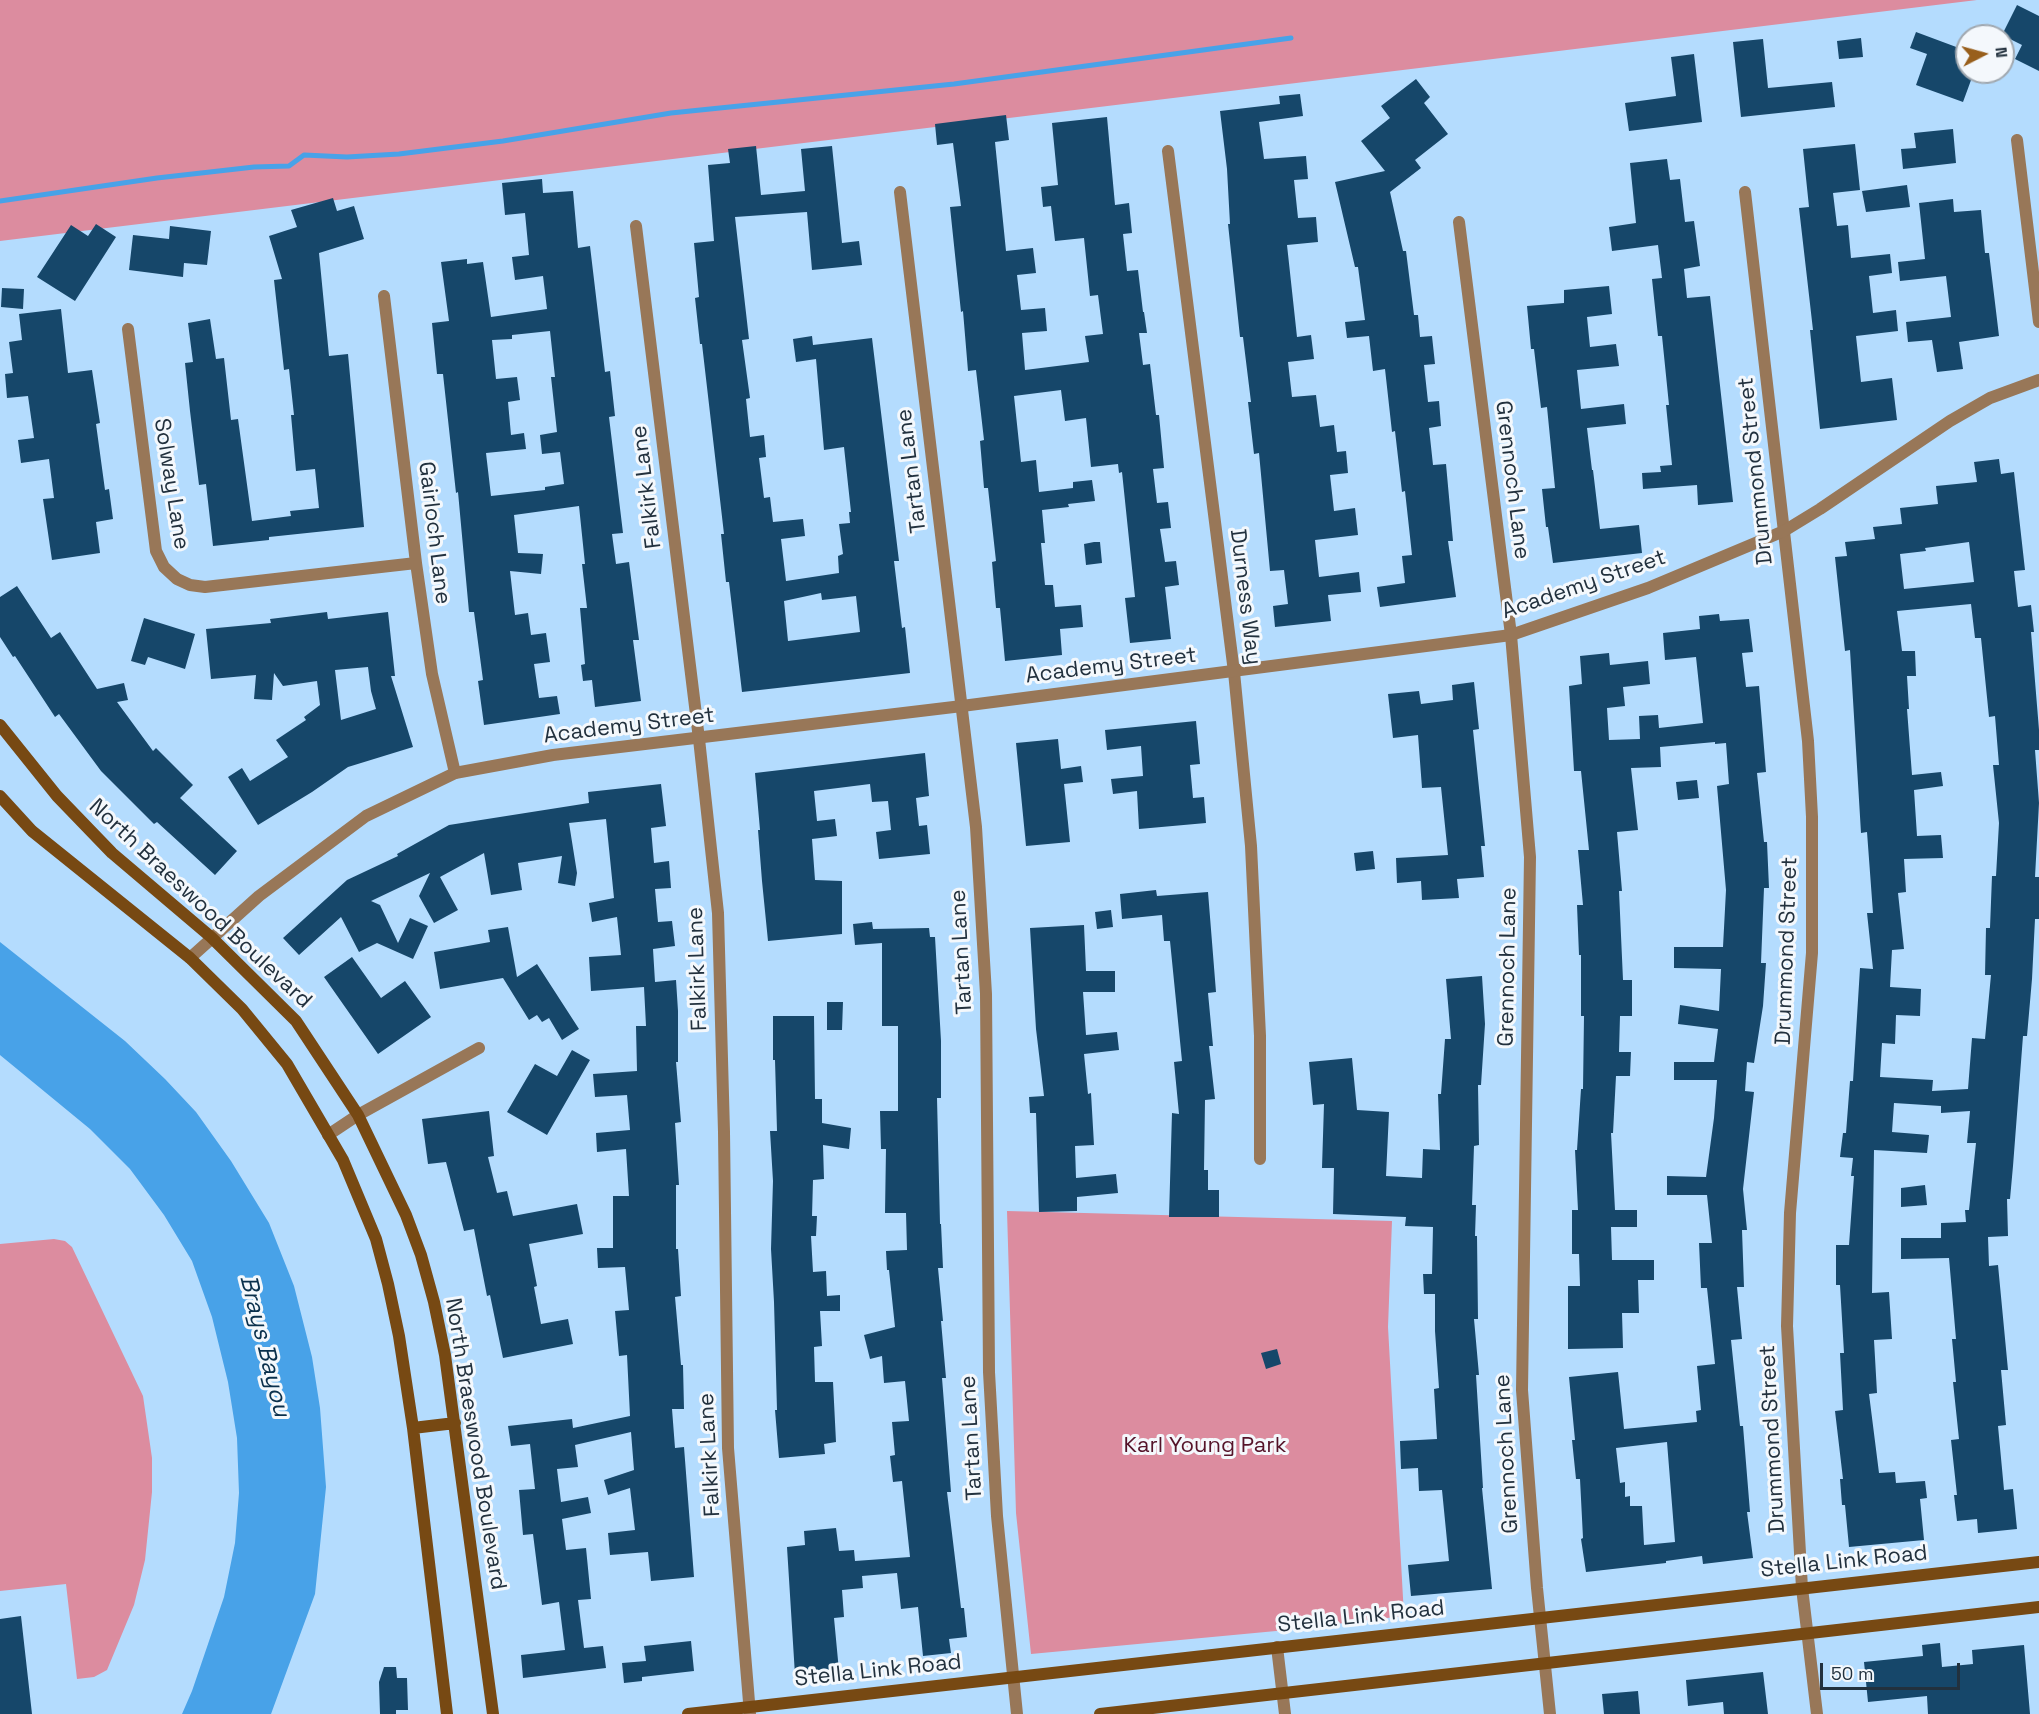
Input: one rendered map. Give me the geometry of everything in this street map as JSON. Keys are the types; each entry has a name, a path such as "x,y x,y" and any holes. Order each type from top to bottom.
{"main road":[{"name":"North Braeswood Boulevard","path":"0,725 57,796 112,853 211,937 296,1021 358,1114 406,1215 421,1255 445,1355 493,1714"},
{"name":"North Braeswood Boulevard","path":"0,796 32,831 190,958 242,1009 287,1064 343,1160 376,1239 399,1336 413,1428 447,1714"},
{"path":"413,1428 454,1423"},
{"name":"Stella Link Road","path":"688,1714 750,1710 1013,1677 2039,1562"},
{"path":"1100,1714 2039,1607"}],"street":[{"path":"2017,140 2039,322"},
{"name":"Durness Way","path":"1168,151 1234,672 1251,846 1260,1036 1260,1159"},
{"name":"Tartan Lane","path":"900,192 976,827 985,982 989,1372 997,1516 1017,1714"},
{"name":"Drummond Street","path":"1745,192 1808,741 1812,817 1812,952 1790,1213 1787,1326 1802,1588 1817,1714"},
{"name":"Grennoch Lane","path":"1459,222 1511,635 1530,857 1522,1390 1550,1714"},
{"name":"Falkirk Lane","path":"636,226 718,913 724,1132 728,1448 750,1710"},
{"name":"Gairloch Lane","path":"384,297 416,563 432,674 454,773"},
{"name":"Solway Lane","path":"128,328 156,551 164,567 177,579 190,585 205,587 416,563"},
{"name":"Academy Street","path":"190,958 259,896 366,816 454,773 553,755 1234,672 1511,635 1648,588 1784,531 1950,421 1990,398 2039,380"},
{"path":"328,1135 358,1114 479,1048"},
{"path":"1277,1647 1285,1714"}],"green space":[{"path":"0,0 1977,0 0,241"},
{"name":"Karl Young Park","path":"1007,1211 1392,1221 1388,1327 1404,1616 1276,1631 1031,1654 1016,1513"},
{"path":"54,1239 65,1241 72,1247 143,1396 152,1458 152,1492 145,1560 134,1605 107,1670 94,1677 77,1679 66,1584 0,1591 0,1244"}],"water":[{"name":"Brays Bayou","path":"0,942 125,1041 196,1112 231,1161 269,1223 294,1286 312,1357 320,1408 326,1487 315,1594 271,1714 182,1714 224,1597 235,1543 239,1493 237,1438 228,1382 212,1317 192,1261 164,1215 130,1169 90,1129 0,1055"}],"building":[{"path":"2017,5 2039,16 2039,71 2015,59 2022,45 2015,42 2015,24 2008,24"},
{"path":"1916,32 1955,47 1955,84 1970,84 1963,102 1916,85 1927,54 1910,48"},
{"path":"1861,38 1863,57 1839,59 1837,41"},
{"path":"1763,39 1768,88 1832,82 1835,107 1741,117 1733,42"},
{"path":"1694,54 1702,122 1629,131 1625,103 1676,96 1671,57"},
{"path":"1416,79 1430,97 1424,103 1448,134 1415,160 1421,168 1390,192 1403,251 1406,251 1414,315 1418,315 1420,337 1432,336 1435,364 1424,365 1428,402 1439,401 1441,426 1429,428 1433,465 1446,464 1453,541 1448,541 1456,597 1380,607 1377,587 1405,583 1402,556 1412,555 1405,491 1402,492 1395,431 1392,432 1385,369 1373,371 1369,336 1347,338 1345,322 1365,320 1358,267 1355,267 1335,182 1385,171 1361,141 1390,118 1381,106"},
{"path":"1300,94 1303,116 1259,122 1264,159 1306,156 1308,179 1294,180 1298,218 1316,217 1318,242 1287,245 1297,337 1311,335 1314,359 1288,362 1292,397 1316,395 1320,427 1334,425 1337,452 1346,451 1348,473 1330,475 1334,511 1355,508 1358,535 1315,540 1319,577 1359,572 1361,592 1328,595 1331,621 1275,627 1273,606 1288,604 1284,570 1270,571 1259,453 1254,454 1248,402 1251,402 1243,337 1240,337 1228,224 1230,224 1227,169 1220,111 1280,104 1279,96"},
{"path":"1006,115 1009,140 995,142 1006,251 1033,248 1036,273 1017,275 1021,310 1045,308 1047,331 1022,333 1025,370 1089,362 1085,336 1103,334 1098,295 1090,296 1084,238 1055,241 1051,206 1043,207 1041,187 1058,185 1052,123 1107,117 1115,205 1129,203 1132,233 1123,234 1127,271 1138,270 1147,333 1139,333 1143,365 1150,364 1156,415 1159,415 1164,468 1153,469 1157,503 1168,502 1171,528 1160,529 1165,562 1176,561 1179,585 1165,587 1171,639 1130,643 1125,598 1135,597 1122,472 1119,473 1118,464 1091,467 1086,418 1065,421 1061,390 1014,396 1021,462 1036,460 1039,492 1073,488 1073,482 1092,480 1095,501 1042,510 1045,543 1041,543 1045,585 1053,585 1055,607 1081,605 1083,627 1060,629 1062,655 1005,661 1000,608 996,608 992,562 996,561 988,488 984,488 980,441 984,440 976,370 968,371 950,207 961,206 953,143 937,145 935,124"},
{"path":"1953,129 1956,163 1903,169 1901,149 1916,148 1914,133"},
{"path":"1855,144 1860,190 1833,193 1837,226 1848,225 1851,258 1890,254 1892,273 1869,276 1873,313 1896,310 1898,331 1856,336 1861,382 1892,378 1897,420 1820,429 1810,330 1813,330 1799,208 1809,207 1803,149"},
{"path":"756,146 761,195 805,191 801,149 832,146 842,243 859,241 862,265 812,270 807,212 735,217 749,339 742,340 750,398 746,399 750,437 764,435 766,457 759,458 764,498 770,497 773,522 803,519 805,536 781,539 786,581 839,573 838,556 843,554 839,524 850,523 849,512 851,512 844,447 824,450 816,359 796,362 793,339 812,336 813,345 872,338 899,561 894,561 910,673 742,692 729,582 726,582 721,534 724,534 695,298 699,297 694,243 714,241 708,165 730,163 728,149","holes":["821,593 822,600 856,596 860,632 788,641 784,601"]},
{"path":"1667,159 1670,180 1680,179 1685,222 1694,221 1700,266 1684,269 1687,298 1710,296 1733,502 1698,505 1697,485 1643,489 1642,473 1661,472 1660,466 1672,465 1662,336 1658,336 1652,279 1662,278 1658,245 1612,251 1609,227 1636,223 1630,163"},
{"path":"542,179 543,193 573,191 578,248 590,246 605,372 610,371 615,416 609,417 623,533 612,534 616,564 629,562 639,640 633,640 641,701 595,707 592,680 583,681 581,665 585,664 580,608 587,608 579,506 514,515 518,553 543,554 541,574 510,571 515,615 528,613 531,635 546,633 550,662 534,664 539,698 557,696 560,714 484,725 478,681 483,680 474,612 469,612 458,492 456,493 443,374 437,374 432,323 449,321 441,262 467,259 467,264 483,262 491,317 547,309 543,276 515,280 512,257 529,255 525,213 505,215 502,183","holes":["550,331 555,377 551,377 557,432 540,435 542,454 560,452 564,484 545,487 545,490 491,496 486,453 526,449 524,433 511,435 508,402 520,400 517,377 496,379 492,340 512,339 512,335"]},
{"path":"1907,185 1910,207 1866,212 1862,191"},
{"path":"333,198 337,211 354,206 364,239 319,253 329,356 348,354 364,527 269,537 269,540 213,546 206,484 199,485 190,411 185,363 193,362 188,323 210,319 216,359 224,358 231,420 238,419 252,521 291,516 290,511 319,508 315,469 296,471 291,415 294,415 289,369 284,370 274,280 282,279 269,236 297,227 291,210"},
{"path":"1953,199 1954,212 1981,210 1985,253 1989,253 1999,336 1959,342 1963,369 1937,372 1932,340 1908,342 1906,322 1951,317 1946,276 1900,281 1898,262 1925,259 1919,203"},
{"path":"96,224 116,237 75,301 37,277 71,225 88,236"},
{"path":"170,226 211,231 207,265 184,263 183,277 129,270 133,235 169,239"},
{"path":"1609,286 1612,314 1587,317 1590,347 1616,344 1619,366 1577,370 1581,409 1624,404 1626,424 1587,428 1592,470 1600,529 1639,525 1642,553 1553,563 1542,489 1555,488 1547,407 1541,408 1534,349 1531,349 1527,306 1564,303 1564,290"},
{"path":"2,288 24,289 23,309 1,307"},
{"path":"61,309 68,373 92,370 100,423 96,424 105,490 109,489 113,519 96,522 100,553 52,560 43,499 54,498 49,459 21,463 18,440 34,438 28,396 7,398 5,374 13,373 9,342 22,340 19,314"},
{"path":"1999,459 2001,474 2014,472 2025,570 2014,571 2018,607 2031,605 2039,730 2039,750 2035,750 2039,803 2035,877 2039,877 2039,919 2035,919 2027,1036 2023,1036 2010,1199 2007,1199 2008,1236 1988,1237 1989,1266 1998,1265 2008,1370 2001,1370 2006,1425 1998,1426 2004,1490 2013,1489 2017,1529 1978,1533 1977,1519 1957,1521 1954,1495 1957,1495 1951,1440 1959,1439 1953,1382 1956,1382 1952,1339 1956,1339 1949,1258 1901,1259 1901,1238 1941,1238 1941,1223 1966,1222 1965,1210 1969,1210 1976,1143 1967,1143 1970,1111 1941,1113 1941,1106 1894,1103 1892,1132 1929,1135 1927,1153 1874,1150 1872,1293 1889,1292 1892,1339 1874,1340 1877,1393 1869,1394 1879,1473 1895,1472 1896,1483 1925,1481 1927,1498 1920,1499 1924,1540 1849,1547 1845,1505 1842,1505 1840,1479 1843,1479 1835,1411 1843,1410 1840,1353 1844,1353 1840,1285 1836,1285 1836,1245 1849,1245 1854,1176 1851,1176 1853,1158 1840,1157 1843,1133 1846,1133 1850,1081 1853,1081 1860,968 1873,969 1867,913 1873,913 1867,832 1861,833 1850,650 1845,651 1835,557 1847,556 1845,542 1875,539 1873,527 1902,524 1900,508 1938,504 1936,486 1977,482 1974,462","holes":["1969,542 1974,582 1904,589 1900,554","1971,604 1975,638 1981,638 1989,717 1995,716 1999,765 1993,765 1999,823 1996,876 1992,876 1990,928 1986,928 1985,975 1991,975 1985,1039 1972,1038 1968,1089 1932,1091 1933,1080 1880,1077 1882,1043 1895,1044 1896,1015 1920,1016 1921,989 1890,987 1892,950 1904,949 1898,893 1906,892 1904,859 1943,858 1941,835 1917,836 1914,790 1943,786 1941,772 1912,775 1907,676 1916,676 1915,651 1902,651 1897,611"]},
{"path":"1100,542 1102,563 1086,565 1084,544"},
{"path":"17,586 51,638 60,632 97,689 124,683 128,700 117,702 153,751 156,748 193,785 180,798 237,851 215,875 157,822 154,824 101,771 59,714 55,717 15,656 13,657 0,637 0,597"},
{"path":"327,612 328,619 388,612 395,676 391,676 413,747 348,767 258,825 228,777 242,768 250,781 288,757 276,740 306,720 304,717 320,705 317,681 283,686 274,673 272,700 254,699 256,675 211,679 206,629 271,623 270,619","holes":["368,667 376,709 341,720 335,670"]},
{"path":"1719,614 1720,621 1749,619 1753,652 1742,653 1746,687 1759,686 1766,772 1757,773 1764,842 1767,842 1769,888 1764,888 1761,963 1766,963 1763,1006 1754,1063 1747,1062 1745,1091 1754,1092 1743,1189 1747,1230 1742,1230 1744,1287 1737,1287 1742,1339 1731,1340 1740,1426 1743,1426 1750,1512 1747,1512 1753,1558 1703,1564 1702,1556 1666,1561 1666,1563 1586,1572 1581,1539 1583,1538 1580,1479 1576,1479 1572,1440 1575,1440 1569,1377 1618,1372 1624,1429 1697,1422 1696,1411 1701,1410 1697,1366 1715,1364 1707,1288 1701,1288 1699,1243 1712,1243 1707,1195 1667,1195 1667,1176 1706,1177 1717,1080 1674,1080 1674,1062 1714,1062 1718,1029 1678,1024 1680,1005 1719,1011 1721,969 1674,968 1674,947 1723,947 1726,890 1717,786 1729,784 1726,743 1660,747 1661,767 1631,768 1638,830 1617,832 1622,891 1619,891 1623,980 1632,980 1632,1016 1620,1016 1619,1052 1631,1052 1630,1076 1616,1076 1613,1133 1611,1133 1615,1210 1637,1210 1637,1227 1611,1227 1612,1260 1654,1260 1654,1280 1638,1280 1639,1313 1622,1313 1623,1348 1568,1349 1568,1286 1580,1286 1579,1254 1572,1254 1572,1210 1578,1210 1575,1150 1577,1150 1581,1089 1583,1089 1584,1016 1581,1016 1581,955 1579,955 1577,905 1583,905 1578,850 1589,850 1581,771 1574,771 1569,686 1582,684 1580,656 1609,653 1610,665 1648,661 1650,684 1623,687 1625,706 1607,708 1609,740 1640,739 1639,716 1658,715 1659,728 1703,723 1696,657 1665,660 1663,633 1700,629 1699,616","holes":["1667,1442 1675,1542 1644,1545 1642,1506 1630,1506 1630,1496 1625,1497 1625,1482 1620,1483 1616,1448"]},
{"path":"144,618 195,634 185,669 148,657 145,665 131,661"},
{"path":"1474,682 1479,729 1473,730 1485,846 1481,846 1484,877 1457,879 1459,898 1422,900 1421,881 1397,883 1396,858 1448,855 1441,787 1422,788 1418,735 1393,738 1388,694 1419,691 1421,704 1453,700 1452,685"},
{"path":"1196,721 1200,764 1190,765 1193,798 1204,797 1206,823 1139,829 1137,791 1113,794 1111,779 1143,776 1141,746 1107,750 1105,730"},
{"path":"1058,739 1061,769 1081,766 1083,782 1064,784 1070,842 1026,846 1016,743"},
{"path":"925,753 929,796 916,798 919,826 927,825 930,854 879,859 876,832 891,830 888,801 872,802 870,784 814,791 817,821 835,819 837,836 812,839 815,880 842,881 842,934 768,941 755,773"},
{"path":"1697,780 1699,798 1678,800 1676,782"},
{"path":"661,784 666,826 651,828 654,863 669,861 671,888 655,889 658,922 672,921 675,946 653,949 655,982 676,980 678,1062 676,1062 681,1122 675,1123 679,1185 676,1185 676,1249 678,1249 681,1296 675,1297 681,1365 683,1365 684,1409 672,1409 675,1448 684,1447 694,1577 651,1581 648,1552 610,1555 608,1533 635,1530 630,1488 608,1495 604,1480 634,1470 631,1432 575,1445 578,1467 557,1469 561,1502 588,1497 591,1513 562,1519 566,1550 586,1548 591,1599 578,1600 584,1648 603,1646 606,1668 523,1678 521,1655 565,1650 559,1602 542,1605 533,1534 523,1535 519,1490 535,1489 530,1444 511,1446 508,1426 572,1419 573,1428 630,1416 627,1355 619,1356 615,1311 629,1310 625,1267 598,1268 597,1248 613,1248 613,1196 629,1196 626,1149 597,1152 596,1133 630,1130 627,1095 595,1097 593,1074 637,1071 636,1026 646,1026 644,987 591,991 589,957 621,955 617,917 592,922 589,903 614,898 606,819 569,823 577,873 575,886 558,883 562,856 518,863 522,890 491,895 484,853 440,877 458,910 434,923 419,896 430,873 371,901 380,905 398,943 410,918 428,926 413,959 377,943 359,952 341,917 299,955 283,938 347,880 398,856 397,854 449,825 589,803 588,792"},
{"path":"1373,851 1375,869 1356,871 1354,853"},
{"path":"1156,890 1157,896 1208,892 1216,992 1208,993 1213,1046 1209,1046 1215,1099 1205,1100 1204,1170 1208,1170 1208,1190 1219,1190 1219,1217 1169,1217 1172,1113 1179,1114 1174,1062 1182,1061 1170,941 1164,941 1162,915 1122,919 1120,894"},
{"path":"1111,910 1113,927 1097,929 1095,912"},
{"path":"872,922 873,929 929,928 930,937 935,937 941,1041 941,1098 937,1098 943,1268 938,1268 946,1378 942,1378 951,1492 947,1492 961,1608 964,1608 967,1637 949,1639 951,1653 923,1656 918,1607 901,1609 897,1573 862,1576 863,1588 842,1590 844,1617 834,1618 839,1671 795,1675 787,1547 805,1545 804,1531 836,1528 839,1551 854,1550 855,1561 910,1557 902,1481 893,1482 890,1456 895,1455 892,1422 909,1421 905,1381 884,1383 882,1356 870,1359 864,1335 895,1327 886,1251 907,1250 906,1213 885,1213 886,1149 881,1149 880,1111 898,1111 898,1026 882,1026 882,943 855,945 853,924"},
{"path":"1084,925 1086,971 1115,971 1115,992 1083,992 1086,1035 1117,1032 1119,1050 1084,1054 1088,1094 1091,1093 1094,1145 1075,1146 1076,1178 1116,1174 1118,1193 1077,1197 1077,1211 1039,1212 1036,1113 1030,1113 1029,1097 1044,1096 1036,1029 1030,928"},
{"path":"508,927 517,977 537,964 579,1029 562,1040 549,1018 542,1022 537,1015 529,1020 503,978 440,989 434,952 490,942 488,930"},
{"path":"352,957 381,998 405,981 431,1017 378,1054 324,977"},
{"path":"1482,976 1485,1024 1481,1085 1478,1085 1479,1145 1474,1146 1472,1205 1476,1205 1475,1236 1477,1236 1478,1319 1474,1319 1479,1375 1476,1375 1482,1488 1492,1589 1411,1596 1408,1565 1449,1561 1442,1490 1419,1491 1418,1468 1401,1469 1400,1441 1437,1439 1434,1389 1439,1388 1435,1294 1424,1294 1423,1274 1432,1274 1433,1227 1405,1226 1406,1217 1333,1214 1334,1168 1322,1168 1324,1104 1313,1105 1309,1062 1352,1058 1357,1110 1389,1112 1386,1176 1422,1178 1423,1149 1440,1150 1438,1094 1441,1094 1445,1039 1451,1039 1446,979"},
{"path":"827,1002 843,1002 842,1030 827,1030"},
{"path":"773,1016 814,1016 815,1099 822,1099 822,1123 851,1128 849,1149 823,1145 824,1179 813,1180 812,1216 817,1216 816,1236 811,1236 813,1272 826,1271 827,1296 840,1295 840,1311 820,1311 822,1346 814,1347 815,1382 833,1382 836,1442 824,1444 825,1454 779,1458 775,1410 777,1410 771,1249 773,1181 770,1131 777,1131"},
{"path":"572,1050 590,1060 547,1135 507,1112 535,1064 557,1076"},
{"path":"489,1111 494,1156 488,1157 497,1193 507,1191 513,1216 577,1204 583,1234 529,1244 541,1324 568,1319 573,1344 503,1358 490,1295 487,1296 474,1229 464,1231 446,1162 428,1164 422,1119"},
{"path":"1925,1185 1927,1205 1901,1207 1901,1188"},
{"path":"1277,1349 1281,1364 1266,1369 1261,1353"},
{"path":"21,1616 32,1714 0,1714 0,1619"},
{"path":"691,1641 694,1671 642,1677 642,1681 624,1683 622,1663 646,1661 644,1646"},
{"path":"1940,1643 1942,1667 1973,1664 1972,1650 2024,1645 2030,1714 1928,1714 1927,1696 1868,1702 1864,1662 1923,1656 1922,1645"},
{"path":"384,1667 396,1667 397,1678 407,1678 408,1710 396,1710 396,1714 380,1714 379,1682"},
{"path":"1763,1672 1768,1714 1724,1714 1723,1702 1688,1706 1686,1680"},
{"path":"1638,1691 1640,1714 1604,1714 1602,1694"}],"waterway":[{"path":"0,201 157,178 254,167 289,166 304,155 347,157 399,154 503,141 671,113 954,84 1291,38"}]}
